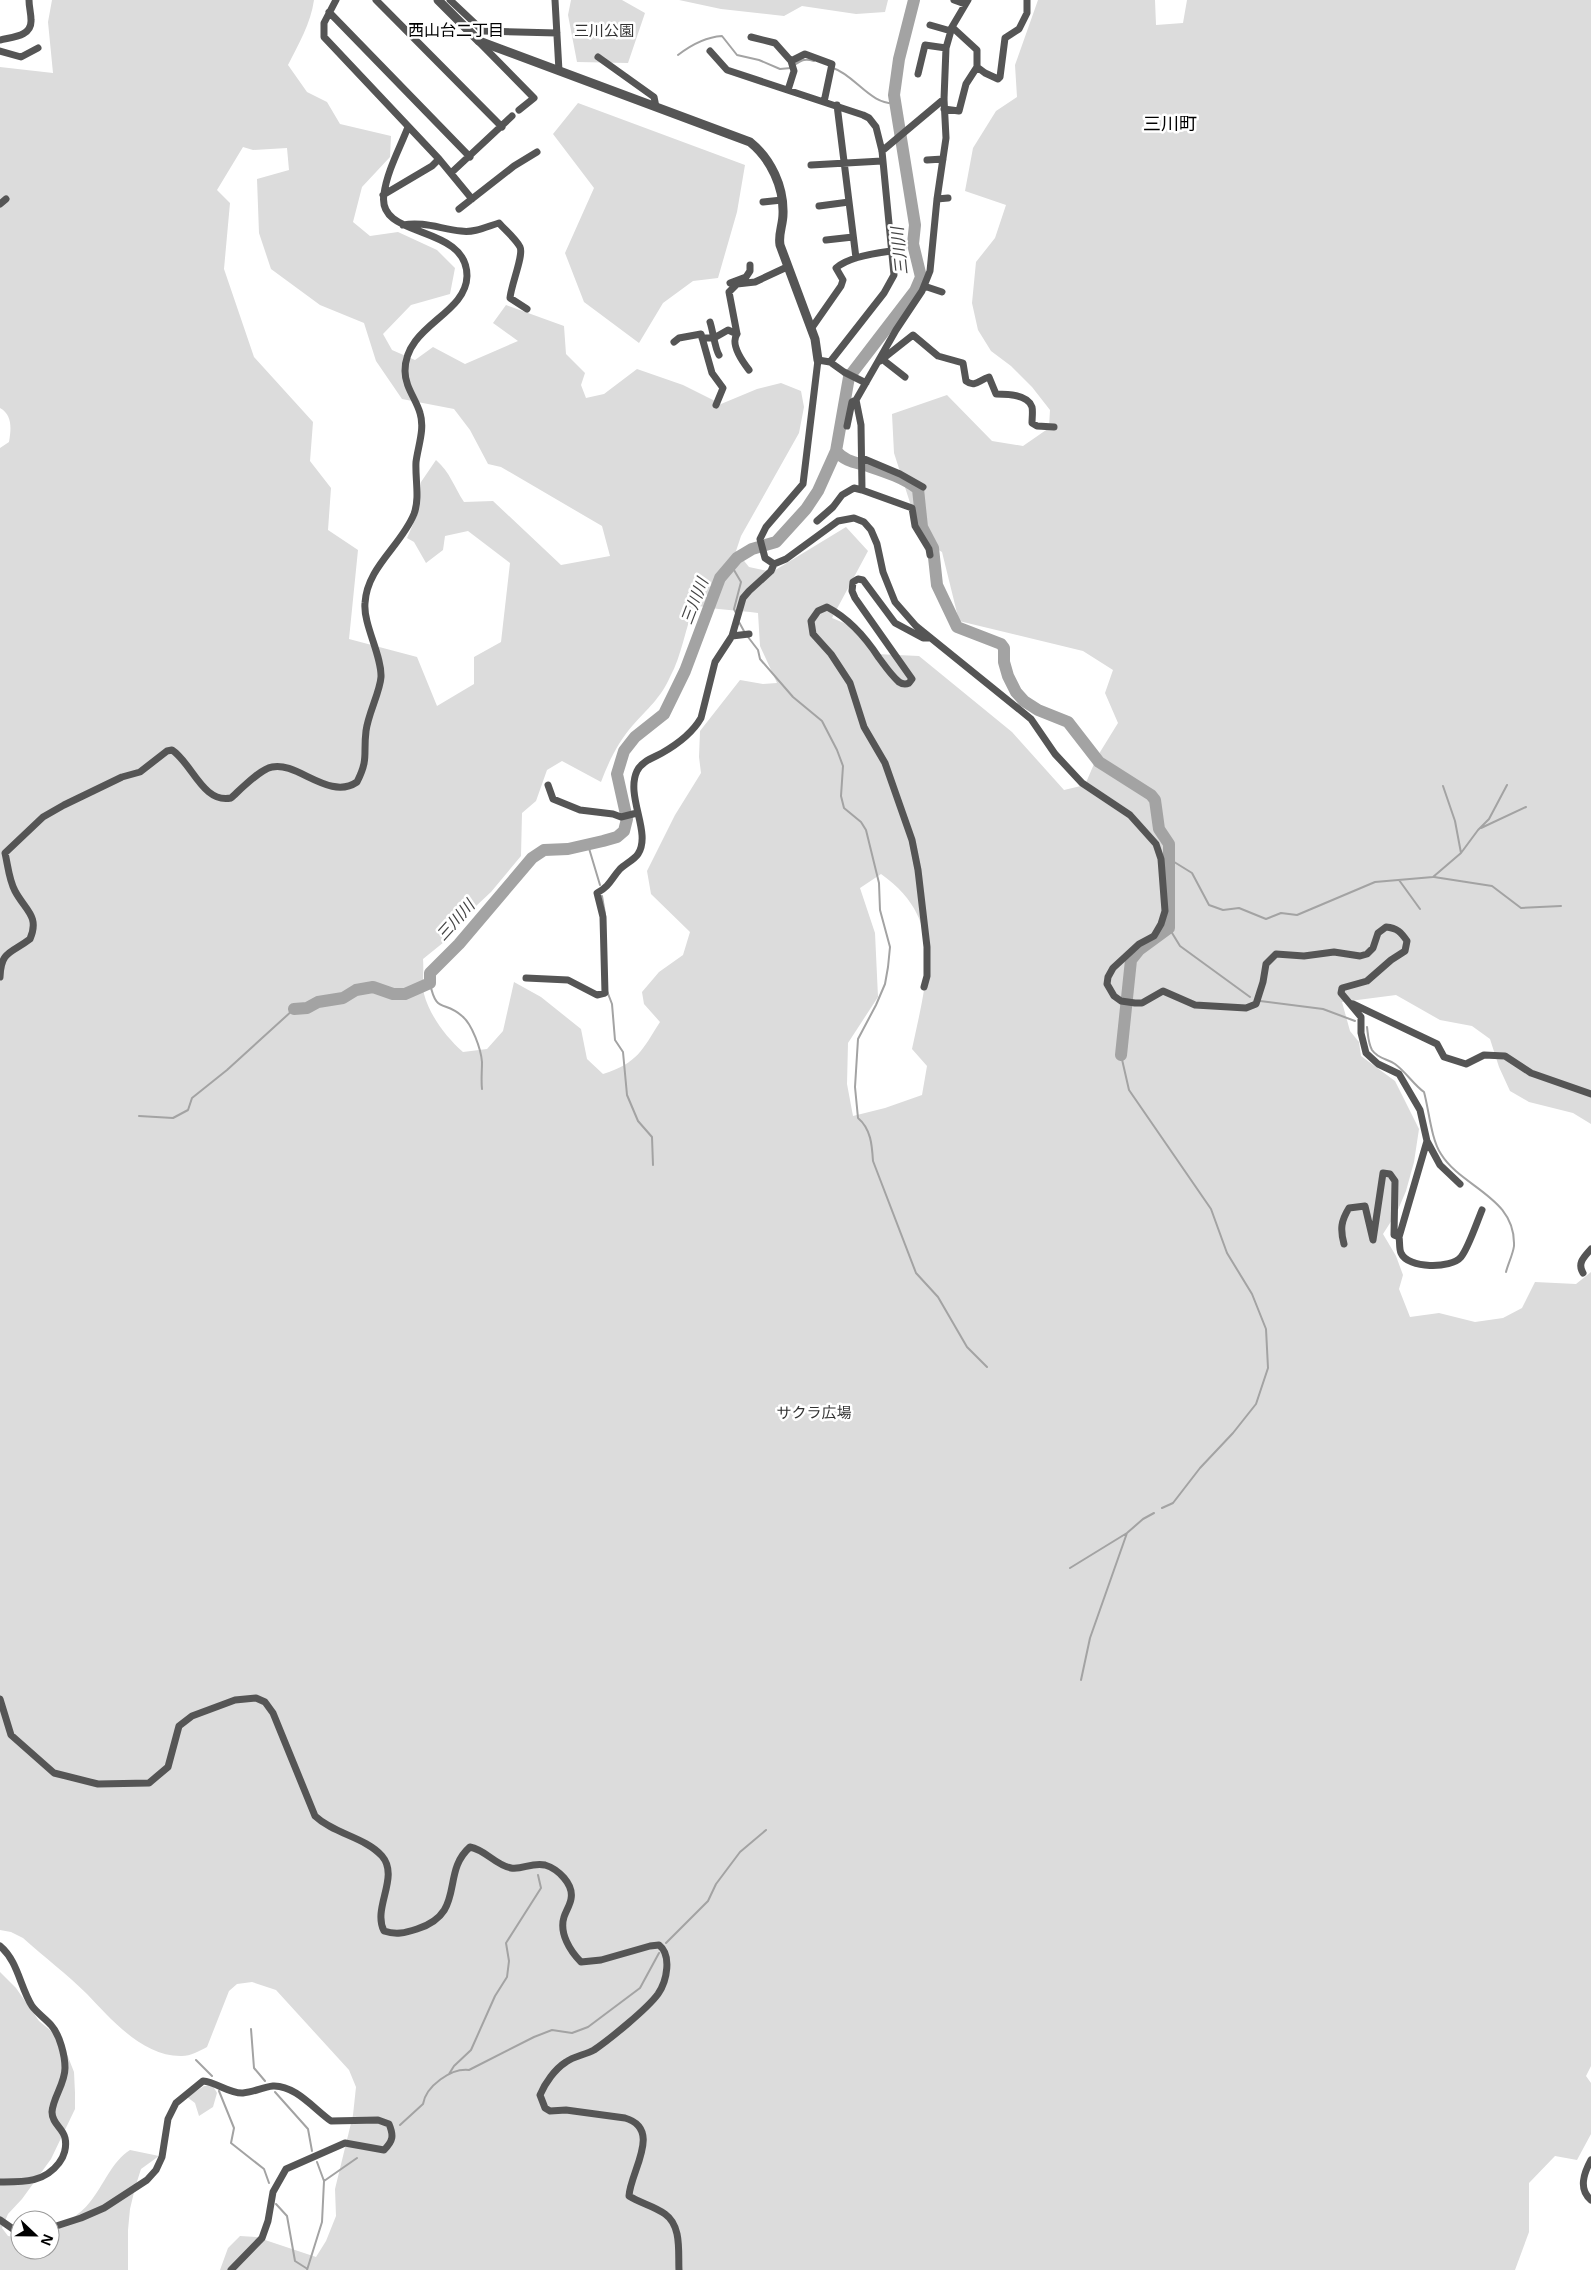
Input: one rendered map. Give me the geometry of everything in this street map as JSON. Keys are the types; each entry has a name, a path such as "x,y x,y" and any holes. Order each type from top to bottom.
{"street":[{"path":"0,40 19,36 28,30 31,21 29,0"},
{"path":"336,0 324,24 324,37 439,159 472,199"},
{"path":"376,0 502,127"},
{"path":"438,0 534,98 519,110"},
{"path":"450,0 483,31 557,34"},
{"path":"555,0 559,71"},
{"path":"847,426 852,402 856,400 880,361 924,286 930,271 937,199 946,138 944,99 946,48 951,29 966,2 954,0"},
{"path":"977,67 994,79 1000,77 1005,38 1019,30 1027,13 1026,0"},
{"path":"329,12 470,157"},
{"path":"930,25 951,29 977,50 977,67 966,84 959,111 944,109"},
{"path":"751,37 775,43 793,65"},
{"path":"479,41 750,142 766,156 782,200 783,217 778,235 787,267 811,329 818,360 803,484 766,527 760,539 765,558 774,564"},
{"path":"918,74 925,45 946,48"},
{"path":"0,51 21,57 38,48"},
{"path":"710,51 727,70 870,118 876,127 882,151 894,275 891,282 830,362"},
{"path":"788,90 793,65 806,54 832,64 824,102"},
{"path":"598,57 654,97 656,107"},
{"path":"882,151 944,99"},
{"path":"837,106 856,258"},
{"path":"451,173 512,116"},
{"path":"0,977 6,953 30,939 34,925 29,912 15,891 9,875 6,853 43,817 122,777 140,772 167,751 172,750 180,755 214,797 222,800 231,798 272,766 281,767 328,785 344,788 357,782 365,766 366,731 381,676 365,602 369,584 375,572 408,524 416,505 416,463 422,426 420,413 407,385 405,370 413,345 431,323 461,296 467,278 464,260 459,250 454,246 402,225 388,213 384,204 384,195 408,127"},
{"path":"459,209 514,166 536,152"},
{"path":"384,195 432,166 439,159"},
{"path":"927,160 943,159"},
{"path":"811,165 882,161"},
{"path":"937,199 948,198"},
{"path":"763,202 782,200"},
{"path":"818,206 849,202"},
{"path":"402,225 414,222 461,231 476,231 499,223 520,248 521,258 511,286 510,298 527,309"},
{"path":"826,240 853,237"},
{"path":"811,329 843,283 836,268 844,261 861,258 870,253 891,252 904,248"},
{"path":"749,370 736,347 734,338 737,334 728,284 746,277 750,271 750,265"},
{"path":"729,292 737,284 755,282 787,267"},
{"path":"924,286 942,292"},
{"path":"710,322 715,337 716,350 719,355"},
{"path":"702,338 715,337 728,330 737,334"},
{"path":"674,342 679,338 701,334 712,373 722,388 716,405"},
{"path":"880,361 913,335 938,356 963,363 966,381 970,385 974,385 989,377 996,394 1015,395 1032,405 1032,423 1037,426 1054,427"},
{"path":"818,360 830,362 844,372 866,383"},
{"path":"880,361 905,377"},
{"path":"856,400 861,424 862,490"},
{"path":"862,459 900,474 923,487"},
{"path":"817,521 833,507 842,495 854,488 862,490 912,508 915,526 929,549 930,555"},
{"path":"526,978 568,980 581,985 597,995 605,993 603,923 597,893 607,887 621,868 638,854 641,845 641,836 635,813 634,790 637,771 641,765 663,752 697,726 701,718 715,662 732,636 740,614 743,598 771,571 774,564 786,559 838,521 854,518 864,522 871,530 877,544 883,572 895,602 930,638 1030,719 1055,754 1082,784 1124,810 1156,844 1161,858 1165,911 1154,936 1139,944 1114,968 1108,977 1110,992 1121,1001 1135,1003 1142,1003 1163,991 1195,1004 1246,1008 1256,1004 1264,982 1266,964 1276,954 1304,956 1334,952 1360,956 1367,954 1373,948 1378,933 1386,927 1396,928 1407,941 1405,951 1390,960 1368,982 1342,988 1341,993 1361,1017 1361,1033 1366,1053 1378,1064 1399,1074 1420,1110 1427,1141 1440,1165 1460,1184"},
{"path":"924,987 927,976 927,947 921,912 918,870 912,840 885,762 864,727 850,683 813,634 811,621 818,611 826,607 841,615 860,633 892,674 905,685 910,683 912,679 855,598 852,591 853,582 858,579 868,585 895,623 923,638 930,638"},
{"path":"732,636 749,634"},
{"path":"548,785 553,799 580,810 613,814 621,818 635,813"},
{"path":"1351,1003 1437,1044 1444,1058 1466,1064 1484,1055 1504,1056 1531,1072 1591,1094"},
{"path":"1427,1141 1399,1237 1401,1254 1410,1262 1422,1266 1453,1263 1461,1258 1482,1210"},
{"path":"1344,1244 1341,1232 1342,1221 1349,1208 1365,1206 1373,1240 1383,1173 1390,1174 1395,1180 1394,1235 1399,1237"},
{"path":"1583,1273 1580,1268 1581,1261 1591,1249"},
{"path":"0,1699 11,1735 54,1773 98,1784 149,1783 168,1767 179,1726 192,1716 235,1700 256,1698 265,1702 274,1713 315,1816 322,1823 368,1846 380,1854 387,1863 388,1877 380,1913 380,1924 384,1931 393,1934 406,1933 425,1927 440,1917 446,1910 449,1902 457,1865 462,1853 470,1847 480,1848 502,1865 511,1868 535,1863 548,1866 560,1874 570,1887 572,1898 564,1918 563,1931 574,1955 581,1962 601,1960 650,1946 659,1945 664,1949 667,1958 666,1972 657,1995 626,2024 592,2051 565,2062 544,2087 540,2095 545,2108 550,2111 566,2110 625,2118 636,2123 641,2128 643,2146 629,2187 629,2196 665,2214 674,2224 677,2236 679,2270"},
{"path":"0,1946 11,1959 32,2006 53,2027 62,2047 65,2067 64,2081 52,2109 52,2120 65,2136 66,2144 63,2159 53,2172 44,2178 28,2181 0,2182"},
{"path":"60,2225 104,2208 147,2180 156,2170 162,2157 168,2119 176,2103 203,2081 242,2093 266,2087 283,2087 299,2094 314,2109 331,2121 378,2120 389,2124 393,2134 391,2143 384,2150 346,2143 286,2169 273,2192 262,2238 231,2270"},
{"path":"1591,2160 1584,2175 1583,2190 1591,2200"}],"green space":[{"name":"サクラ広場","path":"52,0 314,0 307,25 288,65 307,92 327,102 340,124 391,136 390,157 362,187 353,222 370,236 398,232 437,250 455,268 450,294 411,305 383,334 392,350 415,360 433,347 465,364 518,341 493,323 506,305 564,326 566,354 585,373 581,385 586,398 604,394 637,369 683,385 721,404 757,389 781,383 801,391 804,407 799,433 741,536 736,551 749,567 772,572 846,527 868,551 832,618 863,631 876,654 919,656 1012,732 1064,790 1085,785 1097,757 1118,723 1105,693 1113,670 1083,651 959,621 942,552 922,540 894,453 892,414 947,395 992,441 1023,446 1049,428 1050,410 1032,387 1011,366 991,351 978,330 972,303 976,262 995,238 1006,205 965,191 973,148 996,111 1017,97 1015,65 1038,0 1155,0 1156,25 1183,23 1187,0 1591,0 1591,1124 1573,1113 1529,1102 1510,1091 1499,1067 1490,1039 1472,1026 1440,1020 1396,995 1342,1002 1350,1031 1359,1042 1361,1056 1395,1081 1419,1129 1414,1162 1406,1191 1397,1212 1383,1234 1396,1256 1403,1275 1399,1289 1410,1317 1439,1313 1475,1322 1503,1318 1522,1308 1535,1282 1576,1284 1591,1272 1591,2066 1586,2076 1591,2083 1591,2134 1577,2160 1555,2156 1529,2183 1529,2232 1515,2270 220,2270 228,2248 240,2236 256,2237 316,2257 326,2241 336,2216 335,2189 353,2115 356,2087 349,2070 276,1990 252,1982 237,1984 229,1991 207,2047 198,2052 182,2056 168,2055 154,2050 129,2035 117,2025 79,1987 23,1938 11,1932 0,1930 0,448 9,442 10,428 7,415 0,408 0,67 53,73 48,22","holes":["243,147 253,150 287,148 289,170 257,179 259,233 271,269 320,305 364,323 376,361 402,399 454,409 470,430 488,464 501,467 602,526 610,556 561,565 493,501 464,502 448,475 436,460 421,482 418,513 407,538 414,542 426,563 443,550 445,536 468,531 510,563 501,642 474,657 474,684 437,706 417,657 349,639 358,550 328,530 331,488 310,461 313,422 254,357 224,269 230,203 217,190","695,605 758,613 760,646 777,683 763,684 740,680 700,731 699,757 701,773 675,815 647,871 651,894 690,932 683,955 659,972 642,992 644,1004 660,1022 643,1048 632,1060 615,1070 603,1074 587,1059 581,1029 541,997 514,982 503,1031 487,1049 463,1052 439,1026 430,1010 423,990 423,959 444,942 460,921 491,892 521,856 522,813 536,801 547,770 562,761 601,782 618,745 666,685 678,660","881,874 902,892 916,911 924,932 926,976 912,1049 927,1066 922,1095 885,1108 853,1116 847,1084 848,1043 878,997 875,933 860,888"]},
{"name":"三川公園","path":"571,0 622,0 645,13 628,63 577,62 568,15"},
{"path":"679,0 888,0 885,12 856,14 802,6 784,16 721,9"},
{"path":"578,103 745,165 737,212 718,278 693,281 663,303 639,343 584,302 565,253 594,188 553,134"},
{"path":"0,1972 16,1988 39,2021 61,2039 74,2072 75,2093 75,2109 51,2159 22,2199 10,2210 2,2228 10,2236 10,2260 60,2260 60,2226 86,2207 118,2160 130,2150 159,2156 141,2169 135,2188 128,2230 128,2270 0,2270"},
{"path":"204,2086 213,2086 217,2093 213,2107 199,2116 195,2103 187,2097"}],"waterway":[{"name":"三川川","path":"294,1009 307,1008 318,1002 343,998 356,990 373,987 393,994 405,994 430,983 430,973 459,944 532,858 544,850 568,849 603,841 617,837 624,831 627,819 617,774 624,751 635,737 664,714 685,671 720,578 737,558 752,549 776,542 806,509 818,491 836,451 849,377 915,291 921,277 913,244 915,225 894,95 899,59 914,0"},
{"path":"678,55 698,42 722,36 737,55 759,60 780,69 791,68"},
{"path":"794,65 804,60 814,61"},
{"path":"833,68 849,77 879,100 887,103 896,103"},
{"path":"836,451 847,460 894,475 918,489 922,527 933,548 937,585 957,627 1001,644 1004,648 1004,662 1008,676 1016,692 1024,701 1038,710 1068,722 1099,762 1151,795 1155,800 1159,829 1169,844 1169,928 1139,950 1131,960 1121,1055"},
{"path":"731,565 741,582 734,609 736,613"},
{"path":"739,622 745,633"},
{"path":"748,637 758,650 760,659 793,697 822,721 843,766 841,796 844,808 861,822 866,830 879,883 880,910 890,947 885,984 858,1039 855,1087 858,1118 868,1132 873,1161 916,1273 938,1297 967,1347 987,1367"},
{"path":"1171,860 1192,873 1209,905 1223,910 1239,908 1266,919 1281,913 1297,915 1375,882 1433,877 1461,853 1489,819 1507,785"},
{"path":"1443,786 1455,821 1461,853"},
{"path":"1481,828 1526,807"},
{"path":"588,845 600,885"},
{"path":"1434,877 1492,886 1521,908 1561,906"},
{"path":"1399,880 1420,909"},
{"path":"602,896 605,914"},
{"path":"1169,928 1180,946 1250,997"},
{"path":"430,983 432,993 438,1003 456,1011 466,1020 472,1031 478,1044 482,1062 482,1089"},
{"path":"607,991 612,1004 615,1040 623,1052 627,1095 638,1121 652,1137 653,1165"},
{"path":"1260,1001 1323,1009 1355,1021"},
{"path":"139,1116 173,1118 188,1110 192,1098 227,1070 294,1009"},
{"path":"1367,1027 1368,1038 1374,1053 1395,1064 1424,1092 1433,1133 1441,1154 1450,1166 1486,1194 1506,1216 1512,1229 1514,1246 1506,1272"},
{"path":"1121,1055 1129,1090 1211,1209 1227,1253 1252,1294 1266,1329 1268,1368 1256,1404 1233,1433 1200,1468 1173,1503 1162,1508"},
{"path":"1081,1680 1090,1638 1127,1533 1143,1519 1154,1513"},
{"path":"1070,1568 1127,1533"},
{"path":"666,1943 708,1901 716,1884 740,1852 766,1830"},
{"path":"449,2074 454,2066 471,2050 495,1996 507,1977 509,1961 506,1943 541,1888 538,1875"},
{"path":"400,2125 423,2104 425,2097 434,2085 447,2075 462,2070 469,2070 534,2037 552,2030 572,2033 588,2027 640,1988 659,1953"},
{"path":"251,2029 254,2068 265,2081"},
{"path":"196,2060 212,2076"},
{"path":"219,2091 234,2128 231,2143 264,2169 269,2183"},
{"path":"275,2092 308,2129 312,2151"},
{"path":"324,2181 357,2158"},
{"path":"307,2270 322,2222 324,2181 317,2162"},
{"path":"276,2204 287,2216 295,2261 306,2268"}],"district":[{"name":"西山台二丁目","path":"456,30"},
{"name":"三川町","path":"1170,124"}]}
